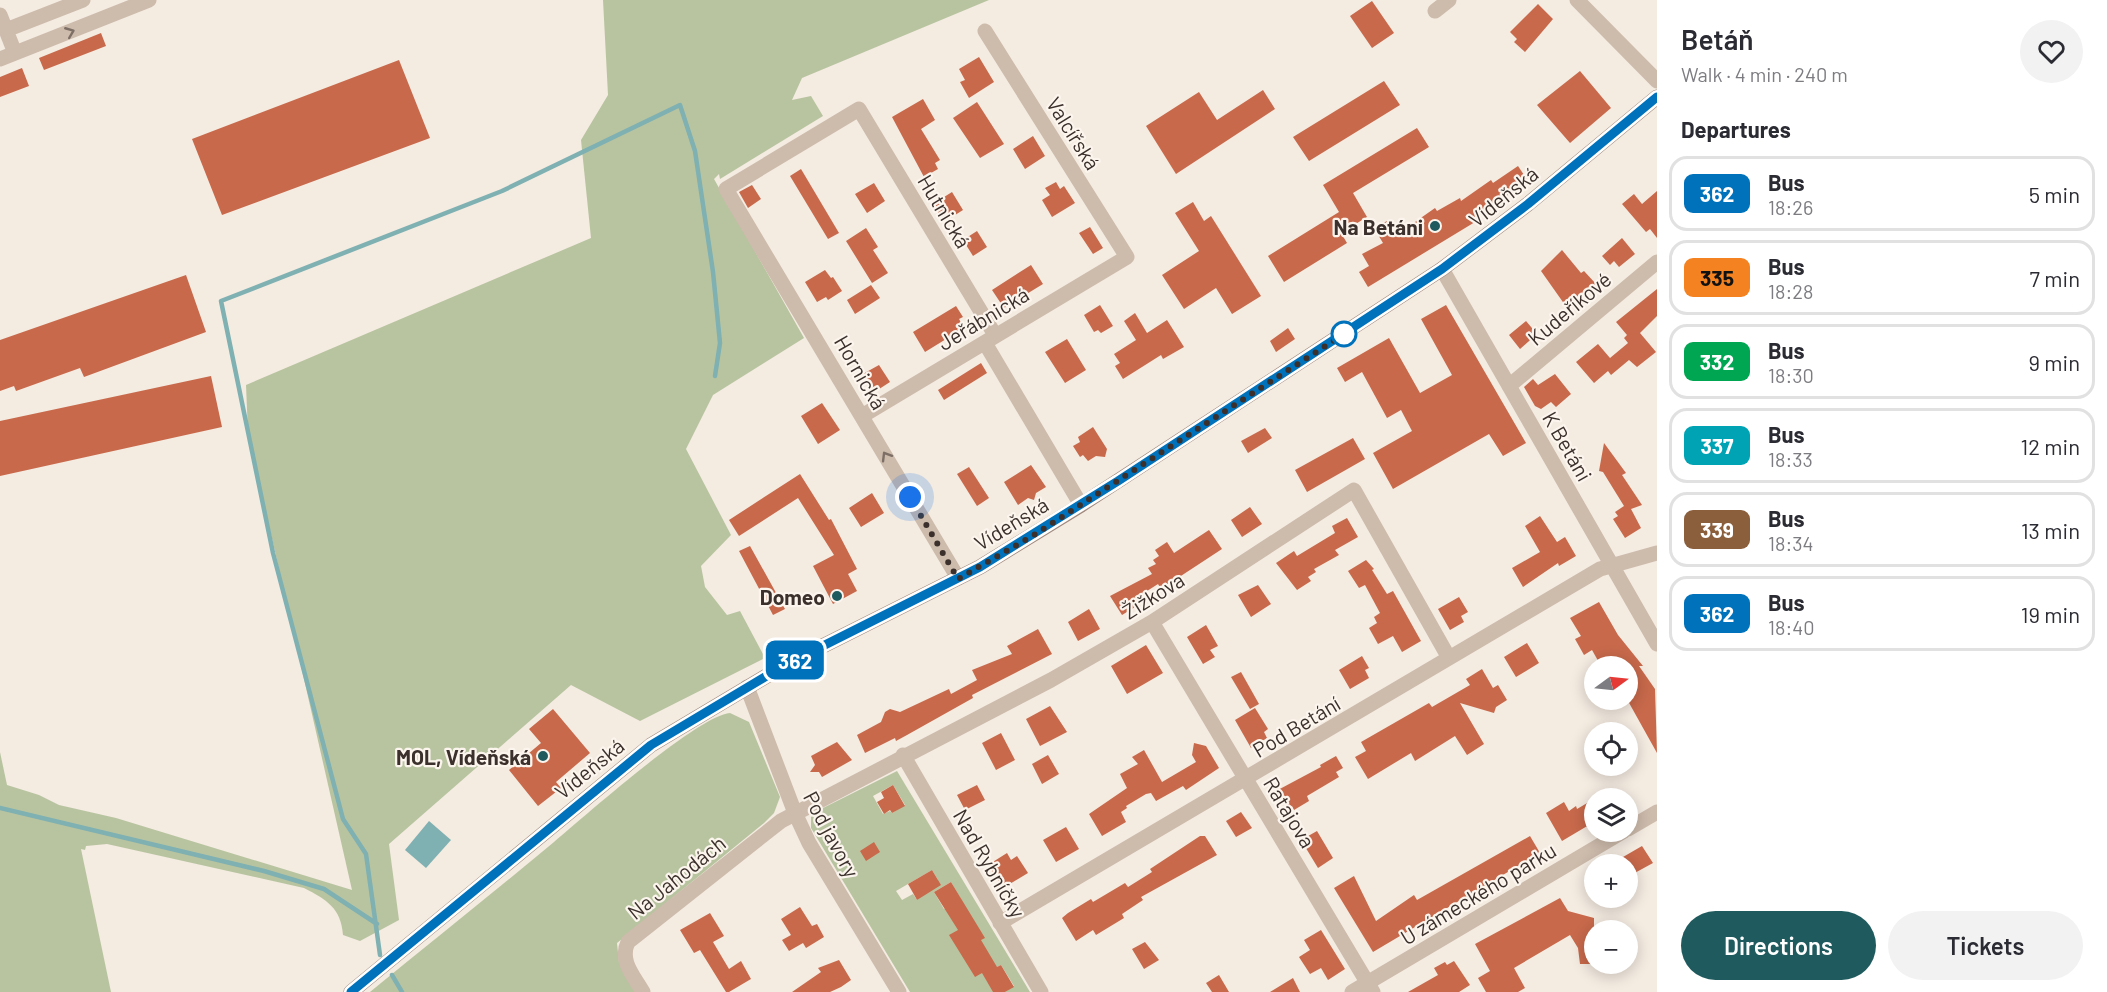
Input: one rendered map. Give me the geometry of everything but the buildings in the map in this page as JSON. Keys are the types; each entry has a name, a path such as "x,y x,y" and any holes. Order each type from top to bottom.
{"main road":[{"name":"Vídeňská","path":"351,992 651,745 747,687 958,579 1081,505 1442,269 1520,211 1657,97"}],"street":[{"path":"6,30 83,0"},
{"path":"0,59 149,0"},
{"path":"1435,11 1449,0"},
{"path":"1577,0 1657,81"},
{"path":"0,15 15,53"},
{"name":"Valcířská","path":"985,32 1127,257"},
{"name":"Hornická","path":"859,109 726,189 958,579"},
{"name":"Hutnická","path":"859,109 1081,505"},
{"name":"Jeřábnická","path":"862,416 1127,257"},
{"name":"Kudeříkové","path":"1509,386 1657,262"},
{"name":"K Betáni","path":"1442,269 1657,644"},
{"name":"Žižkova","path":"795,813 1051,680 1152,622 1354,490 1449,658"},
{"name":"Pod Betání","path":"1000,923 1599,570 1657,553"},
{"name":"Ratajova","path":"1152,622 1371,987"},
{"name":"Pod javory","path":"747,687 795,813 809,843 899,992"},
{"name":"Nad Rybníčky","path":"903,755 1041,992"},
{"name":"U zámeckého parku","path":"1638,823 1657,812"},
{"name":"Na Jahodách","path":"644,992 626,963 624,951 628,942 768,830 795,813"},
{"name":"U zámeckého parku","path":"1352,992 1371,987 1607,842"}],"green space":[{"path":"603,0 989,0 802,78 792,100 811,96 823,116 720,179 719,174 714,179 804,338 713,395 686,449 731,535 701,566 705,587 727,615 740,611 765,658 640,721 571,685 389,844 399,920 360,941 343,935 336,911 326,901 304,888 107,844 86,846 85,850 81,849 111,992 0,992 0,752 7,785 39,795 59,805 116,818 352,890 248,433 246,385 591,238 581,140 608,95"},
{"path":"730,713 749,722 780,797 774,813 764,823 617,943 619,962 637,992 370,992 668,748 714,718"},
{"path":"897,771 1030,992 1005,992 1014,986 1001,965 994,969 993,992 910,992 811,828 811,817 819,810","holes":["893,785 905,805 892,813 890,811 883,814 873,796","932,870 938,880 917,900 913,894 902,900 896,891","951,882 961,899 944,909 934,892"]}],"water":[{"path":"429,821 451,840 426,868 405,850"}],"waterway":[{"path":"380,955 366,854 343,819 273,553 221,301 502,191 680,105 695,151 713,272 720,343 715,376"},
{"path":"0,808 264,871 324,889 377,924"},
{"path":"392,975 402,992"}],"bus line":[{"name":"362","path":"351,992 651,745 785,665 980,567 1118,481 1442,269 1528,204 1657,97"}],"place":[{"name":"Na Betáni","path":"1435,226"},
{"name":"Domeo","path":"837,596"},
{"name":"MOL, Vídeňská","path":"543,756"}],"route":[{"path":"910,497 958,579 1034,535 1344,334"}]}
